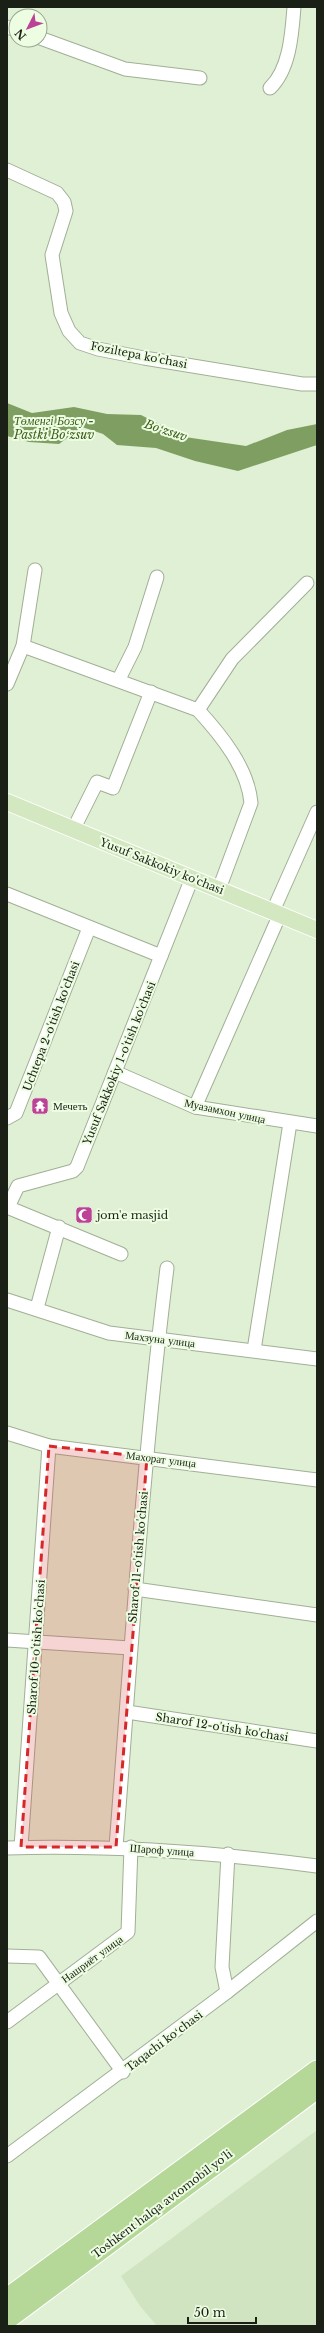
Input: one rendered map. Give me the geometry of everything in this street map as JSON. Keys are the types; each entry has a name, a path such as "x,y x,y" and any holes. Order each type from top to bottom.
{"highway":[{"name":"Toshkent halqa avtomobil yo'li","path":"7,2320 317,2070"},
{"name":"Toshkent halqa avtomobil yo'li","path":"7,2298 198,2167 317,2089"}],"main road":[{"name":"Yusuf Sakkokiy ko'chasi","path":"7,802 317,930"}],"street":[{"path":"270,88 278,77 288,52 294,7"},
{"path":"48,41 118,67 200,78"},
{"name":"Foziltepa ko'chasi","path":"7,170 57,193 64,202 66,211 52,255 61,314 69,331 80,342 98,349 144,358 302,384 317,384"},
{"path":"7,684 23,646 35,570"},
{"path":"119,679 135,647 158,577"},
{"path":"198,710 232,659 307,583"},
{"path":"23,646 119,679 198,710 228,748 250,791 251,803 219,889"},
{"path":"73,830 97,782 114,788 151,692"},
{"path":"196,1107 317,812"},
{"name":"Yusuf Sakkokiy 1-o'tish ko'chasi","path":"8,1207 18,1186 73,1171 77,1167 192,878"},
{"path":"8,899 161,956"},
{"name":"Uchtepa 2-o'tish ko'chasi","path":"7,1118 16,1113 89,928"},
{"name":"Муазамхон улица","path":"115,1072 196,1107 290,1124 317,1126"},
{"path":"254,1350 290,1124"},
{"path":"8,1207 121,1254"},
{"path":"37,1308 59,1227"},
{"name":"Sharof 11-o'tish ko'chasi","path":"116,1847 135,1589 158,1339 167,1268"},
{"name":"Махзуна улица","path":"7,1300 37,1308 109,1333 317,1359"},
{"name":"Махорат улица","path":"7,1433 49,1446 147,1457 317,1480"},
{"name":"Sharof 10-o'tish ko'chasi","path":"21,1848 49,1446"},
{"path":"135,1589 317,1615"},
{"path":"7,1640 36,1644 130,1648"},
{"name":"Sharof 12-o'tish ko'chasi","path":"127,1712 317,1741"},
{"name":"Шароф улица","path":"7,1848 116,1847 228,1854 317,1866"},
{"name":"Нашриёт улица","path":"7,2022 128,1932 131,1848"},
{"path":"227,1992 222,1967 228,1854"},
{"name":"Taqachi koʻchasi","path":"7,2156 123,2072 317,1920"},
{"path":"7,1956 38,1956 123,2072"}],"highlighted area":[{"path":"49,1446 147,1457 116,1847 21,1847"}],"shaded area":[{"path":"317,2130 317,2326 157,2326 140,2306 121,2276"}],"water":[{"name":"Төменгі Бозсу - Pastki Boʻzsuv","path":"7,403 32,413 74,407 107,414 141,415 185,437 246,446 287,430 317,424 317,445 238,471 195,461 156,448 117,445 103,434 82,427 59,444 29,442 7,436"}],"place":[{"name":"Мечеть","path":"40,1106"},
{"name":"jom'e masjid","path":"84,1215"}],"water label":[{"name":"Boʻzsuv","path":"166,430"}]}
